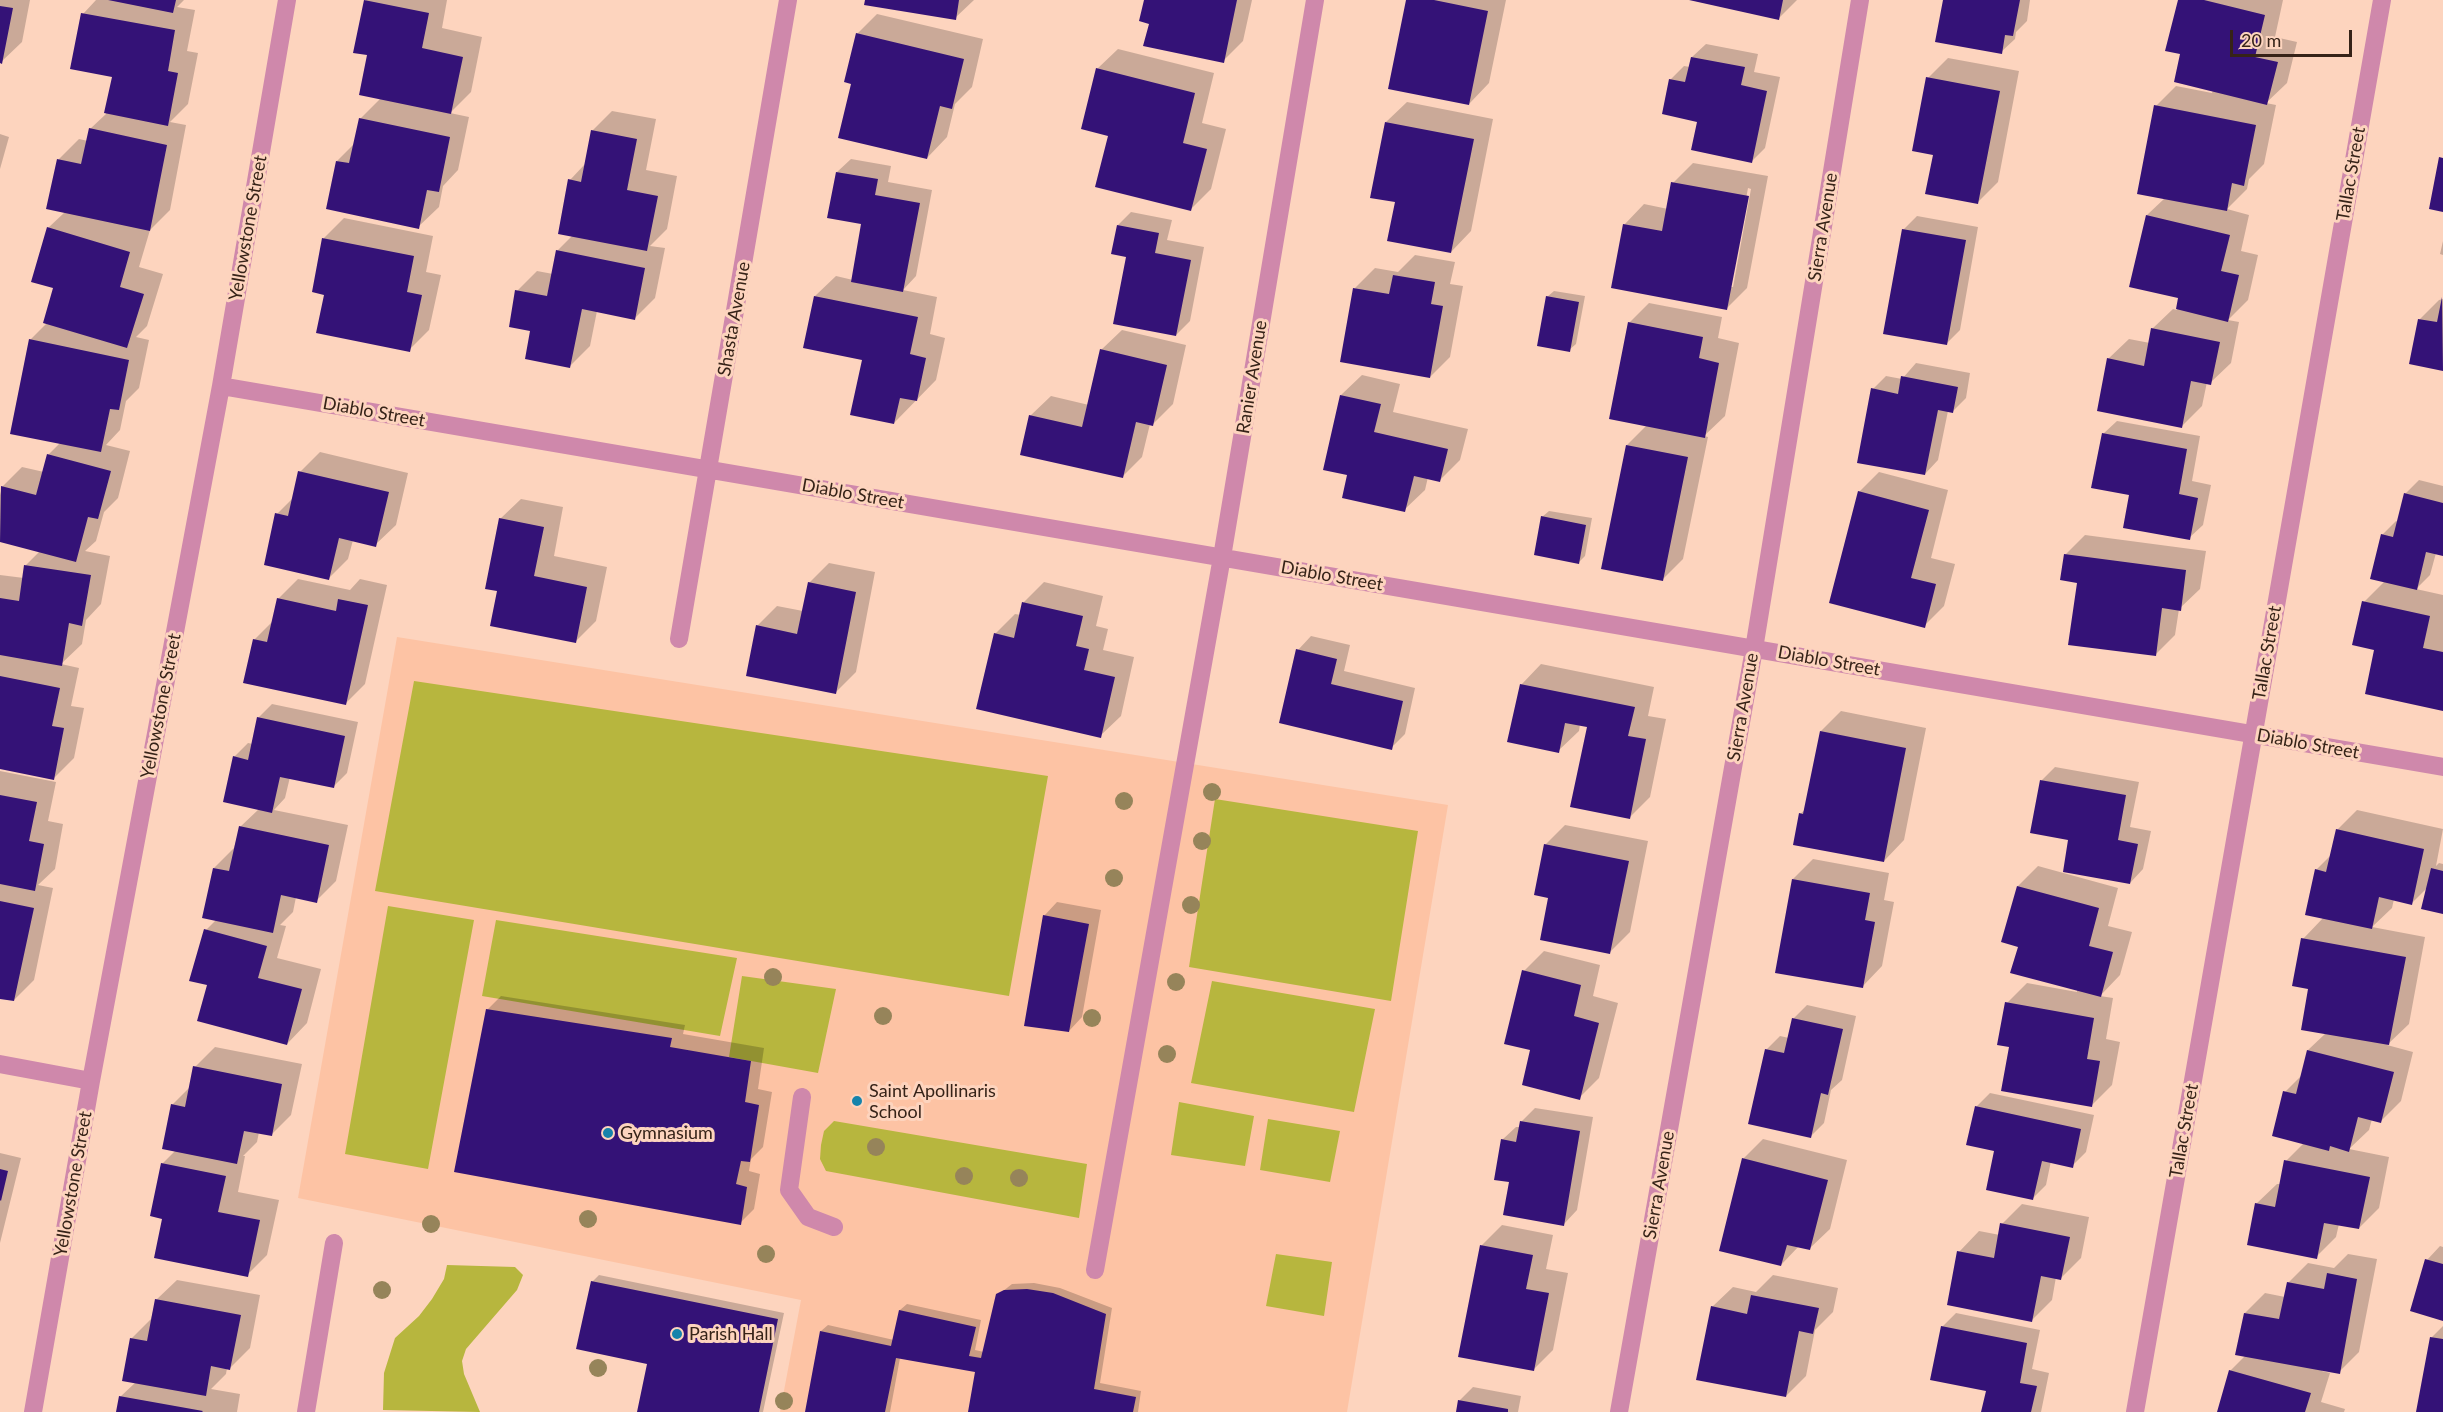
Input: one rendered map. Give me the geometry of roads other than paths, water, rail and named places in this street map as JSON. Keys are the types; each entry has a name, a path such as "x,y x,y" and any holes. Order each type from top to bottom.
{"street":[{"name":"Yellowstone Street","path":"33,1412 91,1081 221,386 287,0"},
{"name":"Shasta Avenue","path":"679,639 788,0"},
{"name":"Ranier Avenue","path":"1095,1270 1222,558 1315,0"},
{"name":"Sierra Avenue","path":"1619,1412 1754,649 1860,0"},
{"name":"Tallac Street","path":"2135,1412 2382,0"},
{"name":"Diablo Street","path":"221,386 2443,767"},
{"path":"0,1064 91,1081"},
{"path":"802,1097 789,1190 808,1217 834,1227"},
{"path":"306,1412 334,1243"}],"place":[{"name":"Saint Apollinaris School","path":"857,1101"},
{"name":"Gymnasium","path":"608,1133"},
{"name":"Parish Hall","path":"677,1334"}]}
